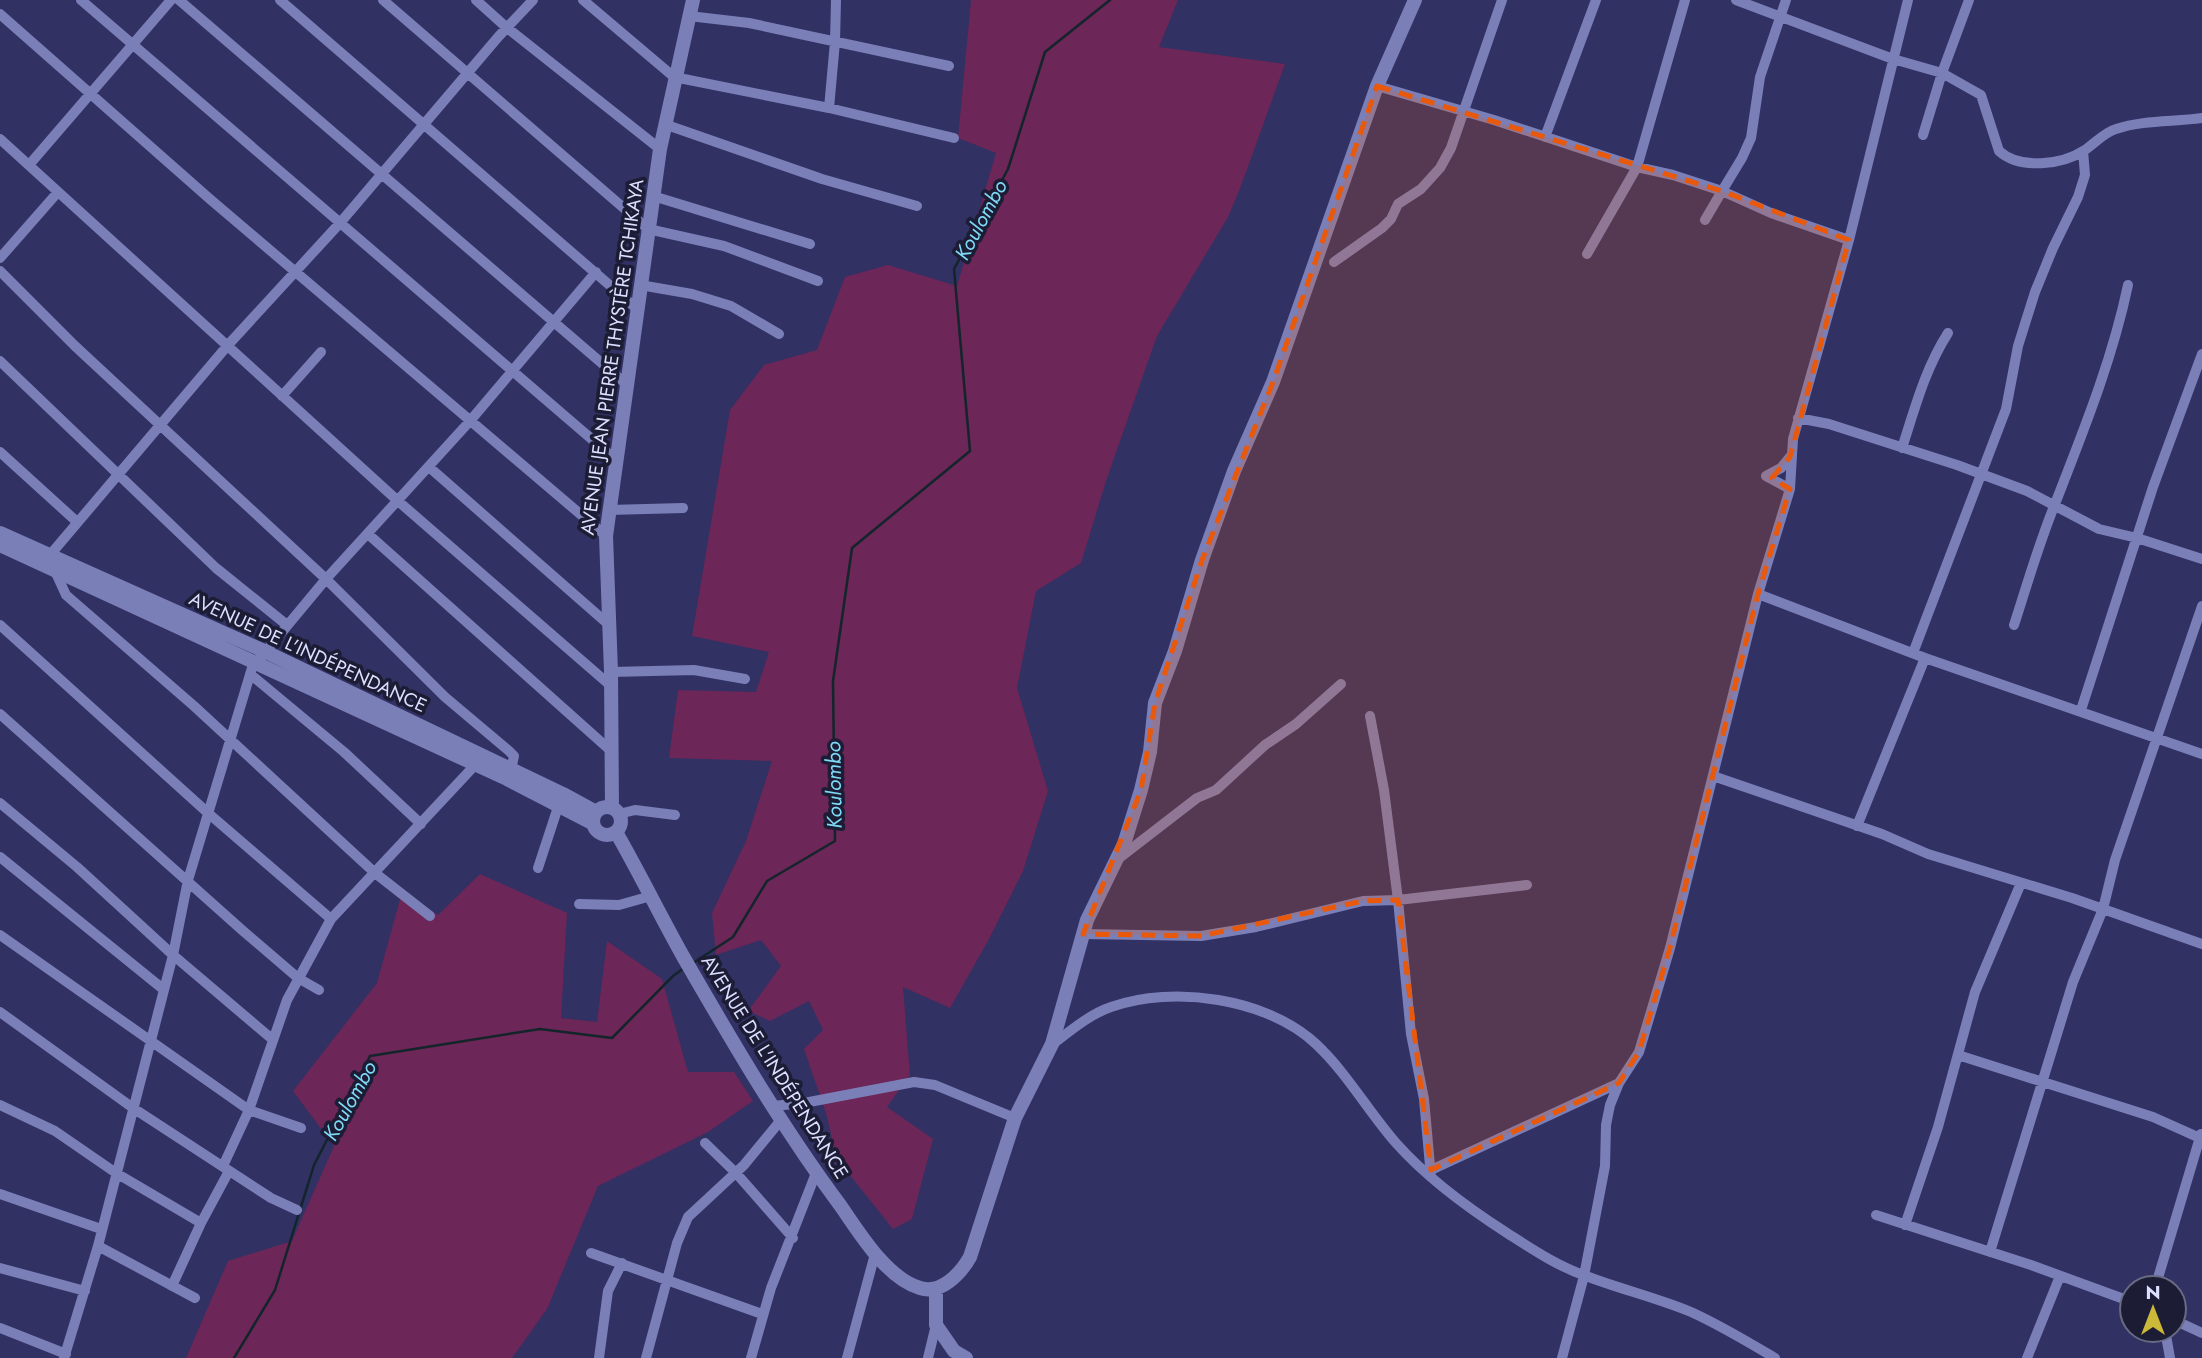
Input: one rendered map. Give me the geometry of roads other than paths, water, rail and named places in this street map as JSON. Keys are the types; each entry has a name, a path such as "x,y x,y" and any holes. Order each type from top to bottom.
{"street":[{"path":"81,0 616,460"},
{"path":"29,165 171,0"},
{"path":"179,0 626,384"},
{"path":"280,0 636,307"},
{"path":"383,0 648,229 724,246 818,281"},
{"path":"477,0 506,27 660,149"},
{"path":"50,555 159,424 340,223 506,27 533,0"},
{"path":"583,0 674,77 829,108 954,138"},
{"name":"AVENUE JEAN PIERRE THYSTÈRE TCHIKAYA","path":"615,811 610,750 611,679 606,536 636,307 664,124 693,0"},
{"path":"829,108 836,0"},
{"path":"928,1358 936,1325 936,1288 960,1273 970,1257 1015,1118 1052,1044 1083,934 1124,844 1141,790 1150,752 1155,703 1175,651 1202,561 1234,471 1273,382 1377,86 1415,0"},
{"path":"1334,262 1382,228 1391,219 1398,205 1421,189 1440,168 1464,113 1502,0"},
{"path":"1545,137 1596,0"},
{"path":"1587,254 1637,167 1685,0"},
{"path":"1735,0 1893,59 1942,73 1981,95 1998,151 2014,161 2046,162 2083,151 2112,130 2120,128 2200,118 2202,106"},
{"path":"1706,220 1751,138 1760,77 1786,0"},
{"path":"1562,1358 1584,1276 1605,1166 1606,1125 1610,1105 1646,1034 1670,948 1758,593 1790,489 1790,457 1798,418 1849,240 1908,0"},
{"path":"1923,135 1969,0"},
{"path":"0,14 295,272 606,536"},
{"path":"689,16 749,23 949,66"},
{"path":"1377,86 1637,167 1673,175 1849,240"},
{"path":"664,124 822,179 917,206"},
{"path":"0,139 398,501 611,679 694,670 745,679"},
{"path":"1913,653 2006,409 2018,346 2035,292 2078,197 2084,175 2083,151"},
{"path":"0,258 58,192"},
{"path":"653,196 810,244"},
{"path":"0,271 326,579 445,698 509,751 514,756 512,770"},
{"path":"0,1328 65,1356 98,1246 173,955 188,880 229,739 256,662 326,579 470,421 596,272"},
{"path":"640,285 692,294 731,306 779,334"},
{"path":"2014,625 2054,506 2090,416 2121,321 2128,285"},
{"path":"1902,448 1933,356 1948,333"},
{"path":"282,396 321,352"},
{"path":"2081,710 2153,488 2201,359"},
{"path":"0,361 118,472 167,523 216,568 287,625"},
{"path":"1798,418 1829,424 1979,474 2027,491 2099,529 2202,559"},
{"path":"0,452 76,521"},
{"path":"1790,457 1781,468 1766,476 1790,489"},
{"path":"429,467 608,625"},
{"path":"609,510 683,508"},
{"name":"AVENUE DE L'INDÉPENDANCE","path":"0,533 50,555 256,662 512,770 594,817"},
{"path":"368,534 610,750"},
{"name":"AVENUE DE L'INDÉPENDANCE","path":"0,545 559,804 594,817"},
{"path":"55,571 66,595 229,739 374,873 430,916"},
{"path":"1758,593 1924,658 2202,754"},
{"path":"1990,1252 2077,970 2103,909 2115,860 2202,606"},
{"path":"0,625 30,649 208,813 331,919"},
{"path":"1857,826 1924,658"},
{"path":"256,662 344,752 421,824"},
{"path":"1115,862 1197,798 1216,790 1265,745 1296,723 1340,684"},
{"path":"0,714 298,978 319,990"},
{"path":"1370,716 1384,790 1411,1034 1424,1099 1431,1174"},
{"path":"172,1286 226,1168 249,1110 272,1039 298,978 331,919 476,764"},
{"path":"1713,776 1857,826 1928,854 2103,909 2202,944"},
{"path":"0,803 77,867 173,955 272,1039"},
{"path":"538,868 559,804"},
{"path":"615,811 621,824 616,832 609,836 601,835 595,830 594,817 601,808 675,815"},
{"name":"AVENUE DE L'INDÉPENDANCE","path":"616,832 683,957 816,1173 875,1254 903,1278 921,1289 936,1288"},
{"path":"0,857 163,989"},
{"path":"1905,1225 1938,1127 1975,992 2021,883"},
{"path":"1083,934 1200,936 1256,927 1363,901 1398,900 1527,885"},
{"path":"579,904 619,905 651,896"},
{"path":"0,935 249,1110 301,1128"},
{"path":"1052,1044 1109,1007 1144,998 1185,995 1250,1009 1286,1022 1315,1043 1340,1070 1397,1144 1504,1232 1549,1260 1584,1276 1693,1313 1775,1358"},
{"path":"0,1012 133,1108 271,1198 297,1210"},
{"path":"1958,1055 2153,1117 2201,1137 2159,1274"},
{"path":"773,1106 804,1103 914,1082 935,1085 1015,1118"},
{"path":"1431,1174 1619,1083"},
{"path":"0,1105 55,1131 116,1173 201,1223"},
{"path":"646,1358 677,1243 688,1217 736,1172 781,1119"},
{"path":"705,1143 736,1172 793,1238"},
{"path":"751,1358 762,1314 816,1173"},
{"path":"0,1194 101,1229"},
{"path":"1875,1215 2118,1297"},
{"path":"98,1246 195,1298"},
{"path":"591,1253 762,1314"},
{"path":"847,1358 875,1254"},
{"path":"599,1358 608,1291 622,1263"},
{"path":"0,1268 85,1291"},
{"path":"2027,1358 2060,1276"},
{"path":"936,1325 954,1351 965,1358"}],"waterway":[{"name":"Koulombo","path":"693,963 733,937 767,881 835,841 833,681 852,548 970,451 954,269 1008,169 1045,52 1110,0"},
{"name":"Koulombo","path":"234,1358 275,1290 314,1165 370,1056 540,1029 612,1038 684,968"}]}
